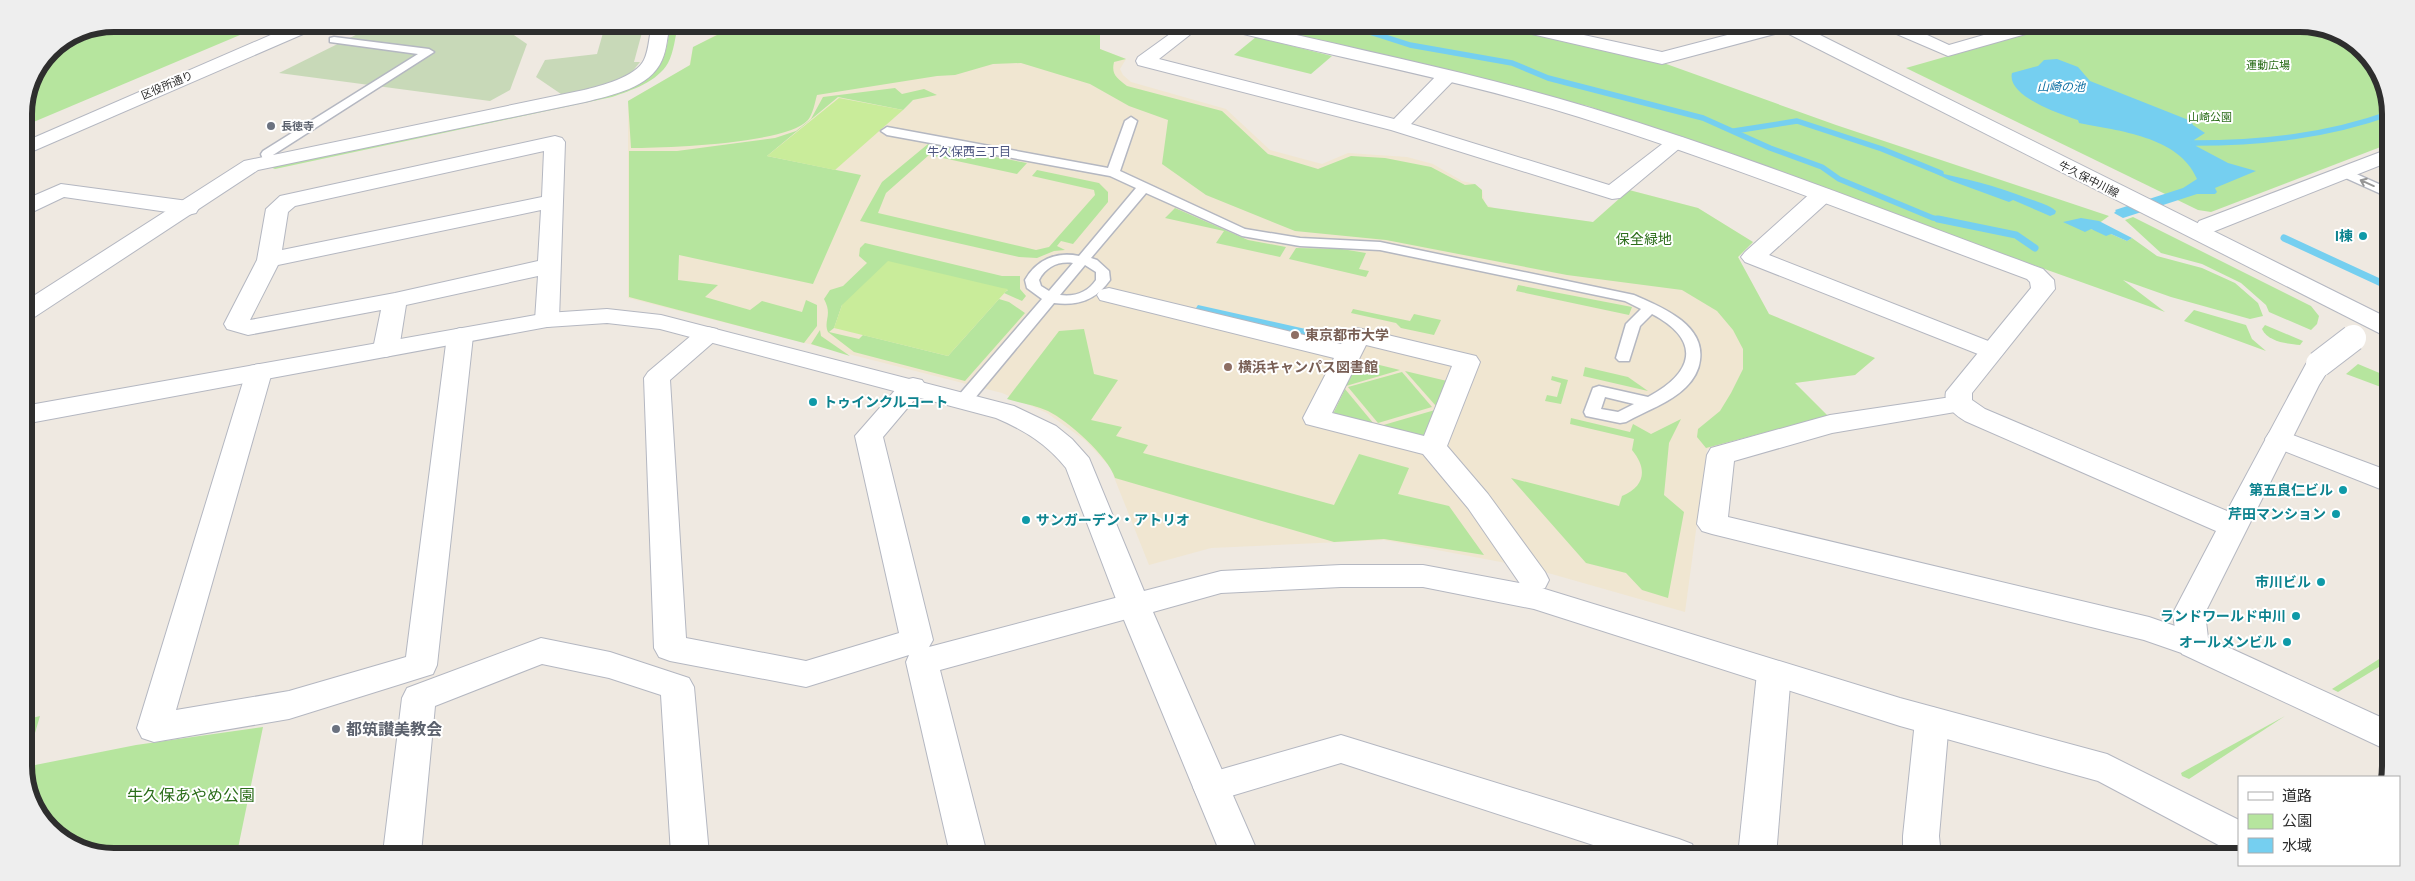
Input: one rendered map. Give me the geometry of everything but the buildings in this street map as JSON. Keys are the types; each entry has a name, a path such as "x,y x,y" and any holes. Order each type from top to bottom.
{"street":[{"name":"区役所通り","path":"32,133 268,32"},
{"name":"区役所通り","path":"32,145 293,32"},
{"path":"32,308 251,166 585,96 610,89 632,79 651,63 659,32"},
{"path":"1184,32 1145,61 1398,126 1612,193 1677,142"},
{"path":"1259,32 1447,76 1584,112 1677,142 2029,272 2042,280 2043,289 1958,392 1958,404"},
{"path":"1545,32 1662,58 1761,32"},
{"path":"1708,32 1727,41"},
{"name":"牛久保中川線","path":"1796,32 2382,319"},
{"name":"牛久保中川線","path":"1813,32 2207,226 2382,318"},
{"path":"1907,32 1948,51 2013,32"},
{"path":"1398,126 1447,76"},
{"path":"547,320 550,266 555,142 288,201 277,209 269,260 236,324 248,328 395,300 550,266"},
{"path":"2207,226 2382,157"},
{"path":"32,205 61,190 188,208"},
{"path":"1822,195 1753,257 1992,351"},
{"path":"269,260 552,201"},
{"path":"1109,296 1349,354"},
{"path":"386,349 395,300"},
{"path":"32,413 547,320 597,316 635,318 708,334 913,386 1005,412 1040,426 1062,444 1078,464 1134,605 1237,848"},
{"path":"2193,645 2189,613 2306,385 2319,364 2328,355 2353,338 2382,324"},
{"path":"708,334 657,378 670,648 806,674 917,640 869,436 913,386"},
{"path":"259,372 154,728 289,705 421,666 460,336"},
{"path":"1433,447 1467,362 1358,336 1316,418 1433,447 1478,501 1534,580"},
{"path":"2233,526 1975,415 1958,404 1830,424 1722,455 1712,524 2149,629 2193,645 2382,734"},
{"path":"2279,439 2382,480"},
{"path":"968,848 922,662 1221,582 1341,576 1423,576 1535,598 1932,721 2108,769 2238,837"},
{"path":"403,848 419,698 540,651 610,665 677,687 690,848"},
{"path":"1758,848 1774,673"},
{"path":"1922,848 1921,836 1932,721"},
{"path":"1211,787 1341,749 1654,848"}],"lane":[{"path":"269,162 267,154 429,52 334,40"},
{"path":"1113,173 1131,120"},
{"path":"887,132 1113,173 1242,232 1300,242 1351,243 1380,246 1629,298 1675,322 1690,340 1694,359 1689,372 1679,384 1647,402"},
{"path":"2343,172 2382,190"},
{"path":"964,400 1143,188"},
{"path":"1058,259 1083,259 1098,266 1104,272 1105,281 1100,289 1081,298 1051,298 1034,288 1032,280 1036,270 1046,263 1058,259"},
{"path":"1624,358 1633,324 1651,308"}],"shaded area":[{"name":"東京都市大学","path":"787,32 1100,32 1100,49 1126,59 1120,69 1123,75 1131,82 1226,109 1270,150 1322,164 1348,153 1407,157 1433,164 1462,181 1475,184 1482,190 1485,204 1496,209 1593,222 1629,190 1698,208 1753,242 1738,257 1769,314 1875,358 1855,375 1795,383 1828,416 1707,449 1685,612 1527,567 1384,540 1211,548 1149,565 1110,467 1086,441 1047,413 1002,393 628,298 628,101 689,66 693,48 715,35"}],"green space":[{"path":"114,32 247,32 32,123 34,98 46,69 56,56 69,46 83,39 98,34"},
{"path":"362,32 509,32 527,44 510,90 490,101 279,73"},
{"path":"603,32 642,32 634,62 640,62 632,72 619,80 574,94 561,94 536,77 545,60 597,54"},
{"path":"670,32 677,32 672,54 663,70 651,80 636,88 612,97 275,169 270,167 583,103 637,85 654,72 665,54"},
{"name":"保全緑地","path":"781,32 1100,32 1100,49 1126,59 1114,62 1113,70 1118,78 1127,86 1222,111 1268,154 1318,169 1351,156 1385,158 1431,167 1465,185 1475,184 1482,190 1482,198 1488,207 1593,222 1629,190 1698,208 1753,242 1738,257 1769,314 1875,358 1855,375 1795,383 1828,416 1706,448 1697,437 1698,429 1720,411 1731,393 1743,369 1743,349 1733,330 1717,311 1682,290 1567,275 1386,240 1295,231 1206,195 1162,164 1168,120 1129,106 1090,84 1021,63 993,64 955,75 937,76 817,95 813,111 808,120 796,128 776,134 724,143 631,148 628,101 690,65 693,47 717,35"},
{"path":"1274,32 1522,32 1658,61 1836,125 2109,216 2091,229 2111,234 2127,241 2132,238 2157,256 2202,268 2235,283 2258,303 2263,316 2250,319 2171,297 2123,280 2165,312 1588,106"},
{"name":"山崎公園","path":"2032,32 2312,33 2327,37 2346,46 2366,64 2372,73 2381,98 2382,146 2211,212 2198,210 1906,68"},
{"path":"1256,37 1332,56 1311,74 1234,55"},
{"path":"895,88 902,94 924,89 937,95 913,100 903,110 838,97 767,156 861,175 813,284 679,255 678,280 718,285 705,297 750,310 762,301 802,312 806,300 817,305 817,326 804,343 629,297 629,151 677,151 775,138 796,131 811,119 823,97"},
{"path":"839,98 903,110 835,170 767,156"},
{"path":"928,144 1027,163 1017,174 929,155 886,193 878,213 1036,250 1049,247 1095,195 1094,190 1032,176 1037,170 1099,183 1108,192 1108,202 1073,244 1061,241 1057,246 1065,250 1054,251 1037,258 1019,257 860,221 882,182"},
{"path":"1175,208 1248,240 1286,247 1280,257 1216,243 1224,231 1165,218"},
{"path":"2133,217 2311,306 2319,316 2317,324 2311,330 2269,312 2266,305 2241,283 2202,264 2161,253 2125,220"},
{"path":"865,243 1002,276 1020,276 1020,289 1026,296 1022,301 1004,293 1008,290 842,305 834,328 829,332 859,339 863,335 948,356 999,299 1009,302 1025,313 965,381 854,352 828,332 828,309 824,299 830,290 843,286 867,263 859,256 860,248"},
{"path":"1296,248 1342,249 1366,253 1359,269 1369,271 1366,277 1289,259"},
{"path":"888,261 1008,289 948,356 834,328 842,305"},
{"path":"1518,285 1632,307 1629,315 1516,291"},
{"path":"1353,309 1410,321 1414,314 1441,320 1434,335 1401,328 1396,323 1351,313"},
{"path":"2194,310 2246,325 2252,339 2266,351 2184,321"},
{"path":"2265,325 2303,341 2300,345 2273,340 2262,329"},
{"path":"1084,329 1094,374 1118,380 1091,420 1122,427 1116,436 1148,445 1143,453 1334,505 1359,454 1409,468 1398,494 1449,506 1484,555 1384,539 1334,542 1115,478 1111,469 1096,450 1066,423 1048,411 1007,399 1059,331"},
{"path":"820,330 821,336 850,356 811,344"},
{"path":"1359,360 1400,370 1346,386"},
{"path":"2358,364 2382,374 2382,387 2346,374"},
{"path":"1585,367 1628,377 1648,391 1583,376"},
{"path":"1405,371 1447,381 1436,406"},
{"path":"1402,372 1432,407 1378,423 1348,387"},
{"path":"1552,376 1568,380 1561,404 1545,401 1547,395 1557,397 1561,383 1551,380"},
{"path":"1345,389 1374,424 1333,414"},
{"path":"1435,410 1424,437 1380,426"},
{"path":"1571,418 1630,432 1633,424 1651,434 1681,419 1669,443 1664,495 1684,512 1668,598 1642,590 1626,573 1586,563 1511,478 1619,506 1622,496 1636,487 1642,476 1640,463 1632,450 1634,439 1570,424"},
{"path":"2382,657 2382,665 2338,692 2332,689"},
{"name":"牛久保あやめ公園","path":"40,716 33,740 33,718"},
{"path":"2285,716 2189,779 2182,776 2181,773"},
{"name":"牛久保あやめ公園","path":"263,727 238,848 114,848 88,844 64,832 56,825 43,808 34,783 33,765 136,745"}],"water":[{"name":"山崎の池","path":"2057,59 2078,67 2090,81 2191,121 2193,125 2205,133 2194,140 2196,146 2228,163 2256,171 2215,188 2217,192 2215,194 2197,194 2123,218 2114,213 2115,210 2183,188 2197,179 2188,165 2176,153 2162,144 2129,133 2079,123 2078,120 2060,114 2026,97 2012,81 2012,73 2038,66 2044,60"},
{"path":"1933,172 2004,190 2042,203 2056,211 2055,214 2050,216 2013,200 2009,202 1949,180"},
{"path":"2081,218 2099,221 2132,238 2127,241 2111,234 2106,236 2091,229 2085,232 2063,222"},
{"path":"1198,305 1319,332 1314,342 1192,314"}],"waterway":[{"path":"1370,32 1410,45 1512,63 1548,78 1703,118 1770,148 1822,167 1839,179 1933,218 1945,220"},
{"path":"2194,143 2244,142 2294,137 2318,133 2382,116"},
{"path":"1734,131 1797,121 1882,149 1941,173"},
{"path":"1938,219 2016,235 2035,248"},
{"path":"2284,238 2382,283"}],"place":[{"name":"長徳寺","path":"271,126"},
{"name":"I棟","path":"2363,236"},
{"name":"東京都市大学","path":"1295,335"},
{"name":"横浜キャンパス図書館","path":"1228,367"},
{"name":"トゥインクルコート","path":"813,402"},
{"name":"第五良仁ビル","path":"2343,490"},
{"name":"芹田マンション","path":"2336,514"},
{"name":"サンガーデン・アトリオ","path":"1026,520"},
{"name":"市川ビル","path":"2321,582"},
{"name":"ランドワールド中川","path":"2296,616"},
{"name":"オールメンビル","path":"2287,642"},
{"name":"都筑讃美教会","path":"336,729"}],"district":[{"name":"牛久保西三丁目","path":"969,152"}],"park label":[{"name":"運動広場","path":"2268,65"}]}
